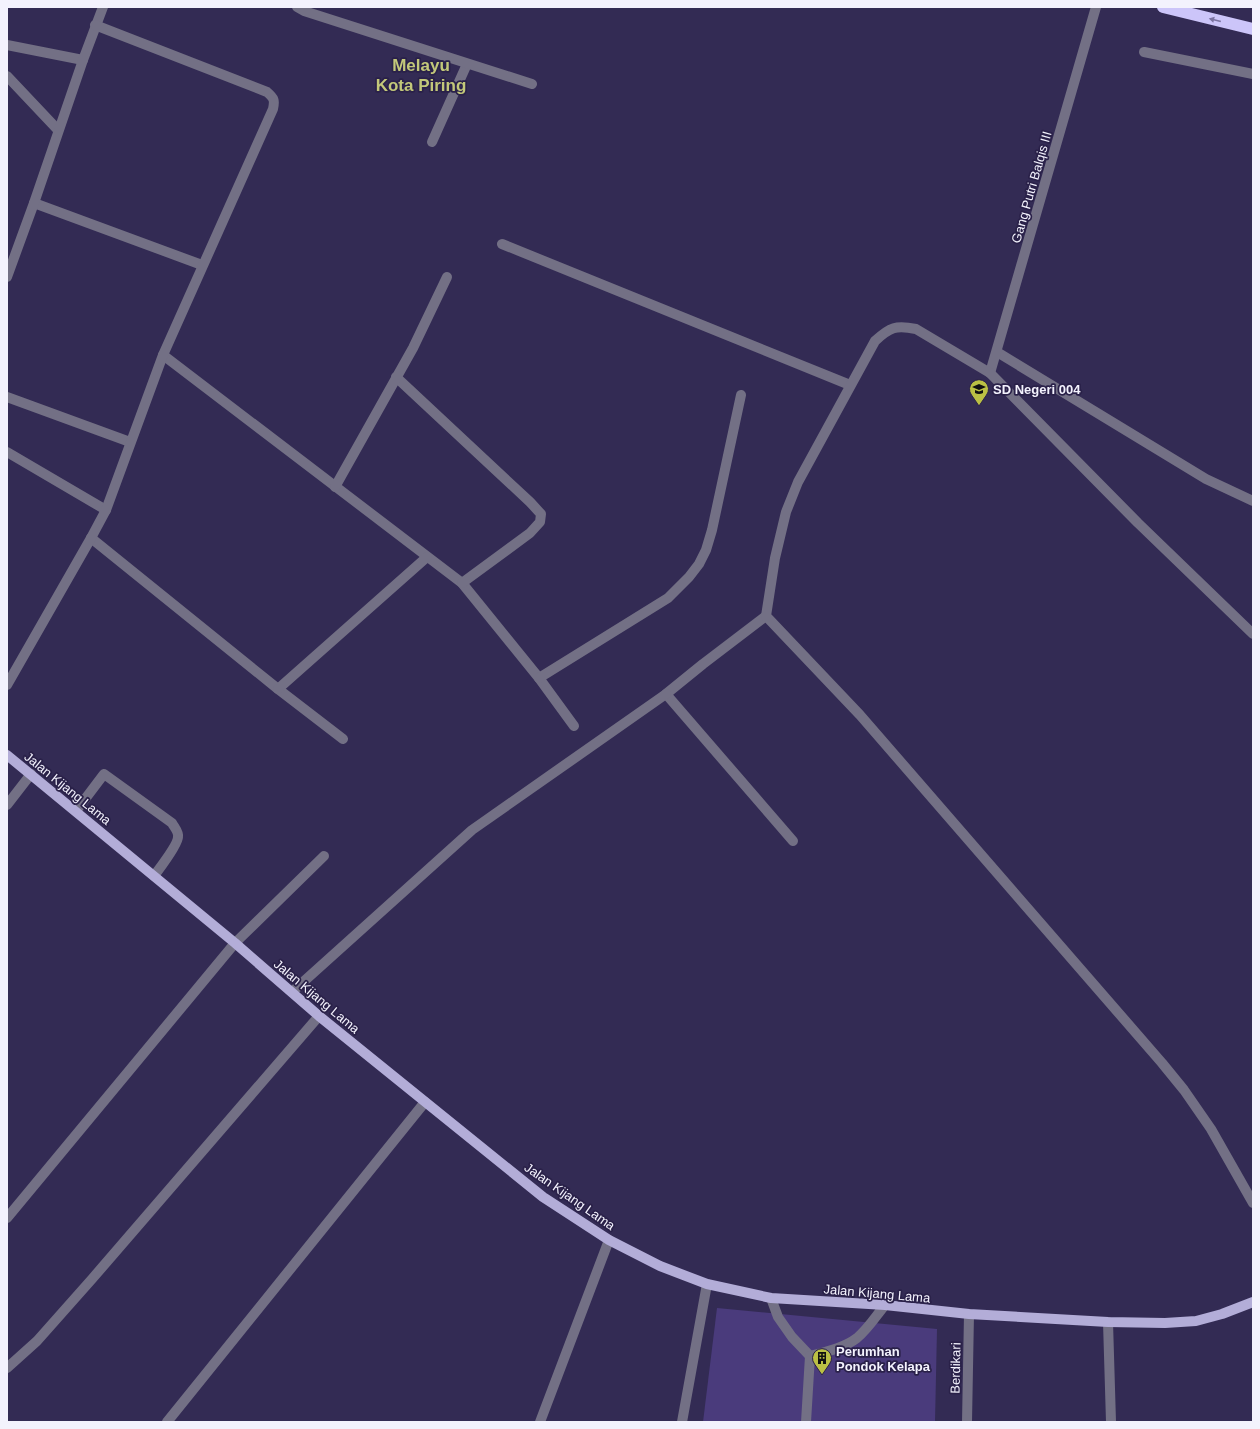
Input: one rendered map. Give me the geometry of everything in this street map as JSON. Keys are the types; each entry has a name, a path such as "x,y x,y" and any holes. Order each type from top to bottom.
{"highway":[{"path":"1163,7 1253,29"}],"main road":[{"name":"Jalan Kijang Lama","path":"7,755 235,943 319,1016 543,1197 609,1240 660,1266 706,1284 771,1298 885,1304 969,1314 1108,1322 1165,1323 1196,1320 1222,1314 1253,1302"}],"street":[{"path":"7,277 103,7"},
{"path":"297,7 311,13 532,84"},
{"name":"Gang Putri Balqis III","path":"990,373 1096,7"},
{"path":"7,685 106,510 163,355 273,109 273,97 267,92 96,25"},
{"path":"7,45 83,60"},
{"path":"1144,52 1253,74"},
{"path":"432,142 467,64"},
{"path":"7,76 58,130"},
{"path":"34,203 202,265"},
{"path":"502,244 850,385"},
{"path":"335,487 413,348 447,277"},
{"path":"292,992 472,830 666,694 766,616 775,558 786,512 798,482 875,341 886,331 894,328 902,326 916,329 990,373 1133,518 1253,634"},
{"path":"997,352 1206,479 1253,501"},
{"path":"163,355 462,583 539,678 574,726"},
{"path":"396,377 530,502 540,514 540,522 530,533 462,583"},
{"path":"539,678 668,598 689,577 699,564 706,550 712,530 741,394"},
{"path":"7,397 130,442"},
{"path":"7,452 106,510"},
{"path":"91,538 278,689 344,739"},
{"path":"278,689 427,557"},
{"path":"766,616 860,715 1162,1063 1184,1090 1211,1129 1253,1204"},
{"path":"666,694 793,841"},
{"path":"7,805 31,774"},
{"path":"76,811 104,774 172,823 177,831 178,838 176,844 154,876"},
{"path":"7,1218 235,943 324,856"},
{"path":"7,1368 37,1341 92,1279 319,1016"},
{"path":"168,1422 425,1102"},
{"path":"540,1422 609,1240"},
{"path":"682,1422 706,1284"},
{"path":"771,1298 781,1322 792,1337 810,1356 806,1422"},
{"path":"810,1356 836,1349 856,1340 885,1304"},
{"name":"Berdikari","path":"967,1422 969,1314"},
{"path":"1108,1322 1111,1422"}],"building":[{"name":"Perumhan Pondok Kelapa","path":"717,1308 937,1329 935,1422 703,1422"}],"place":[{"name":"SD Negeri 004","path":"979,406"},
{"name":"Perumhan Pondok Kelapa","path":"822,1375"}],"district":[{"name":"Melayu Kota Piring","path":"421,75"}]}
